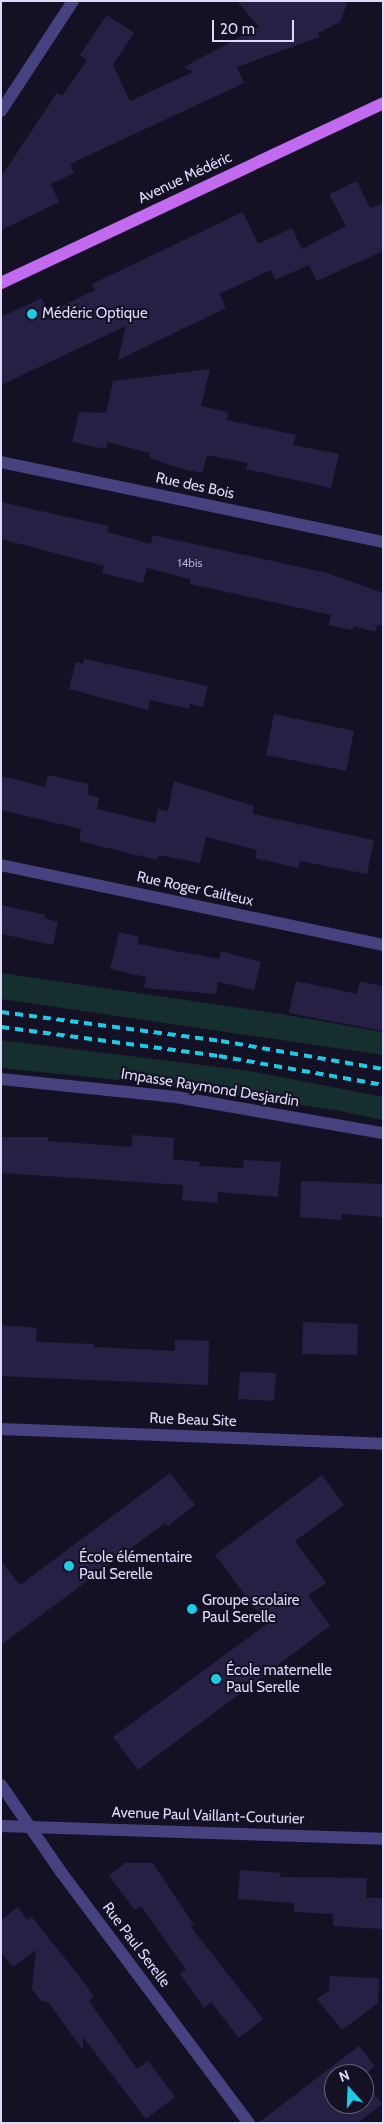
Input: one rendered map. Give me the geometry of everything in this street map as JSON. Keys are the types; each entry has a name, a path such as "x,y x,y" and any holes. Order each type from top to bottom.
{"main road":[{"name":"Avenue Médéric","path":"1,284 383,103"}],"street":[{"path":"1,111 73,1"},
{"name":"Rue des Bois","path":"1,462 383,542"},
{"name":"Rue Roger Cailteux","path":"1,865 383,945"},
{"name":"Impasse Raymond Desjardin","path":"1,1079 176,1097 383,1133"},
{"name":"Rue Beau Site","path":"1,1428 383,1444"},
{"name":"Rue Paul Serelle","path":"1,1785 249,2123"},
{"name":"Avenue Paul Vaillant-Couturier","path":"1,1826 383,1838"}],"green space":[{"path":"1,973 275,1013 383,1032 383,1055 1,999"},
{"path":"1,1040 250,1071 383,1097 383,1120 335,1110 139,1082 1,1068"}],"building":[{"path":"237,1 348,1 340,22 318,33 319,37 237,67 244,83 70,164 74,173 51,184 59,202 1,230 1,177 57,93 62,96 87,60 80,55 107,15 134,33 113,65 130,101 193,72 184,67 259,27"},
{"path":"357,181 370,208 383,203 383,251 317,281 309,265 275,280 271,270 219,294 226,308 118,360 126,326 1,385 1,317 42,298 48,313 95,290 92,284 243,212 258,244 292,228 303,252 302,249 346,226 329,194"},
{"path":"210,369 201,406 228,412 227,420 296,435 293,445 339,454 331,488 246,469 248,463 207,455 202,473 175,467 150,458 150,453 107,442 106,449 72,442 79,412 106,413 113,381"},
{"path":"1,502 108,526 107,532 151,544 153,535 327,573 383,593 383,626 377,625 375,632 354,626 352,630 329,625 331,615 190,584 190,579 147,568 143,583 102,573 104,566 1,539"},
{"path":"84,659 208,686 203,707 190,704 189,709 150,700 148,710 69,689 76,662 83,664"},
{"path":"274,714 354,731 346,771 266,755"},
{"path":"48,775 89,784 87,794 99,798 97,809 155,823 158,809 168,811 174,781 254,806 253,814 374,840 367,874 300,861 298,868 255,858 257,850 206,837 200,863 159,855 157,860 79,841 81,829 1,810 1,776 45,787"},
{"path":"1,905 46,915 44,918 58,922 53,945 1,934"},
{"path":"119,932 139,937 138,944 219,959 221,951 261,962 254,990 218,982 216,994 144,988 146,977 110,969"},
{"path":"296,981 357,994 360,982 383,986 383,1031 289,1013"},
{"path":"132,1135 174,1138 173,1159 200,1162 199,1166 243,1168 244,1160 281,1162 278,1197 218,1192 217,1203 182,1200 183,1185 1,1173 1,1137 48,1137 48,1141 132,1147"},
{"path":"301,1181 383,1184 383,1217 342,1214 341,1220 300,1217"},
{"path":"303,1322 358,1324 357,1355 302,1354"},
{"path":"1,1325 37,1328 36,1342 94,1344 94,1347 175,1351 175,1340 209,1341 208,1385 1,1376"},
{"path":"240,1372 276,1373 274,1401 238,1399"},
{"path":"170,1473 195,1505 168,1526 165,1523 1,1645 1,1561 20,1585"},
{"path":"322,1475 344,1505 295,1541 326,1583 308,1595 330,1626 138,1770 113,1737 267,1624 215,1555"},
{"path":"125,1863 153,1863 194,1925 191,1927 263,2019 239,2038 211,2002 204,2008 180,1974 186,1970 141,1906 135,1910 109,1876"},
{"path":"240,1870 281,1873 280,1877 367,1878 366,1898 383,1898 383,1929 333,1926 333,1914 294,1912 294,1903 238,1899"},
{"path":"18,1907 27,1920 31,1916 86,1985 94,1997 89,2001 137,2069 148,2061 175,2097 146,2119 83,2037 83,2050 48,2002 41,2001 32,1989 36,1950 13,1967 1,1952 1,1920"},
{"path":"330,1976 379,1978 378,2003 342,2030 317,1999 329,1991"},
{"path":"359,2046 373,2064 335,2064"},
{"path":"324,2073 324,2114 369,2114 357,2123 258,2123"},
{"path":"374,2093 382,2104 374,2110"}],"railway":[{"path":"1,1012 221,1041 383,1069"},
{"path":"1,1027 219,1056 383,1085"}],"place":[{"name":"Médéric Optique","path":"32,314"},
{"name":"École élémentaire Paul Serelle","path":"69,1566"},
{"name":"Groupe scolaire Paul Serelle","path":"192,1609"},
{"name":"École maternelle Paul Serelle","path":"216,1679"}]}
